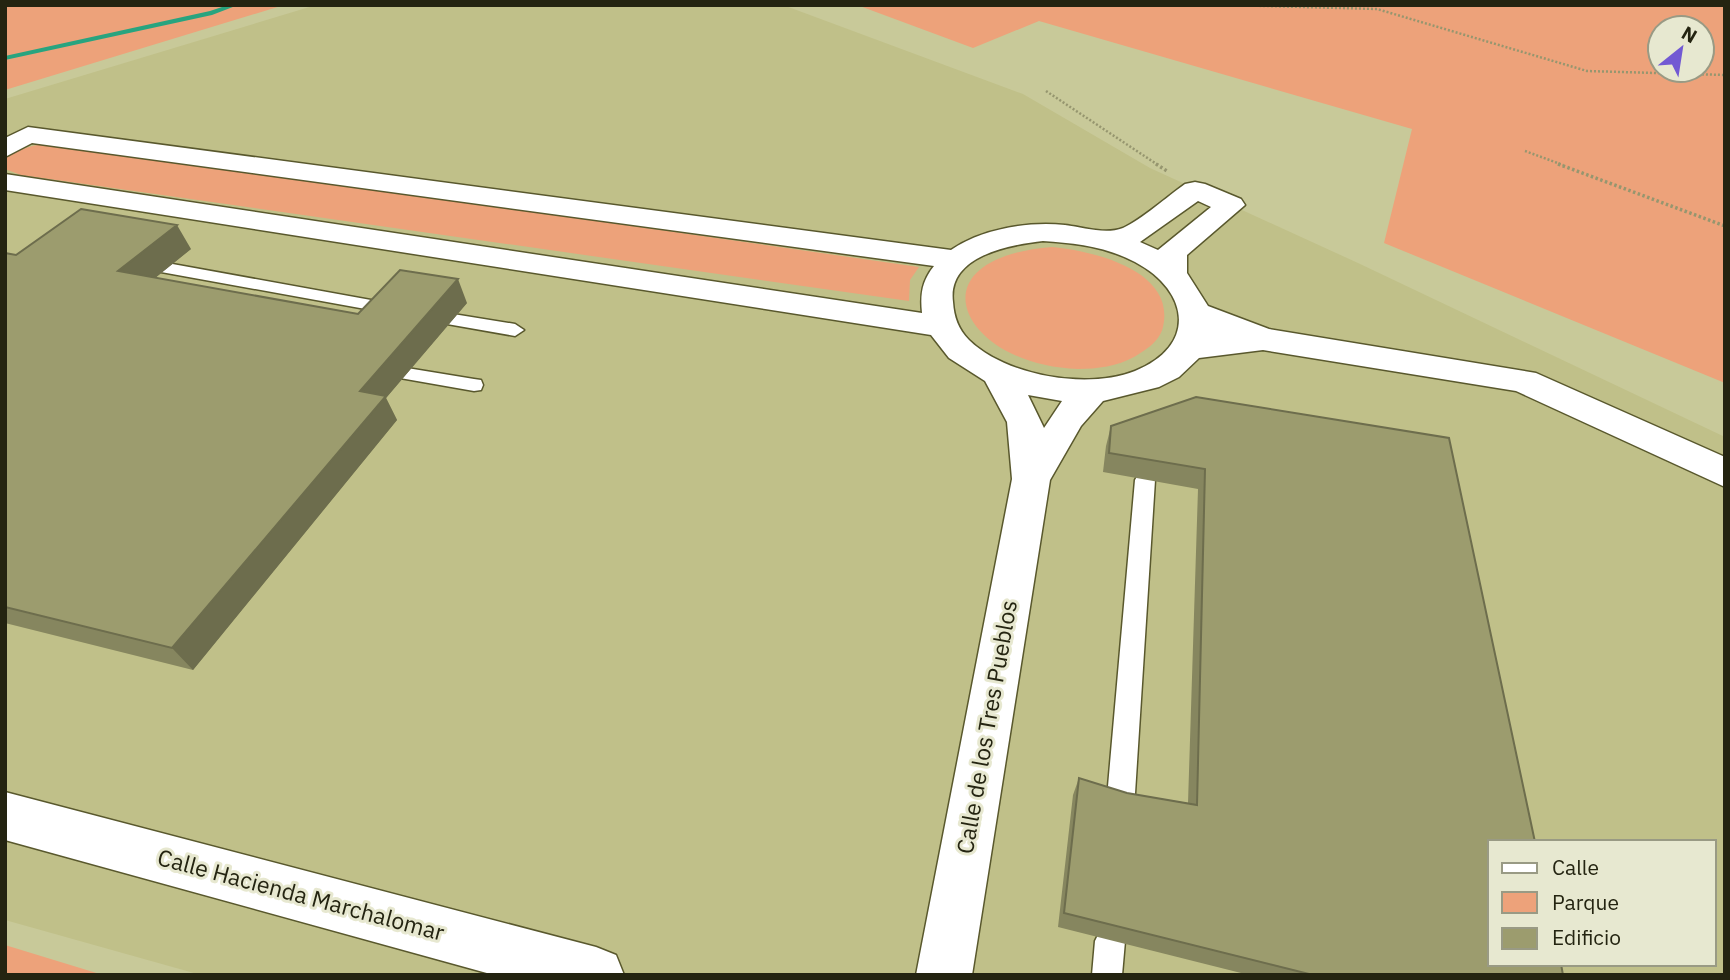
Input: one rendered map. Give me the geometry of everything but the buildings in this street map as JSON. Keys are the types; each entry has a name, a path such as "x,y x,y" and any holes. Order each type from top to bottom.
{"street":[{"path":"5,149 28,135 956,260"},
{"path":"5,182 941,326"},
{"path":"1103,240 1132,235 1195,190 1231,205 1172,252 1172,276"},
{"path":"1042,232 1103,240 1130,249 1153,261 1172,276 1186,294 1194,312 1195,324 1188,348 1167,369 1133,385 1091,392 1044,388 999,375 963,352 941,326 935,305 937,286 956,260 987,242 1013,235 1042,232"},
{"path":"1194,312 1263,339 1524,381 1725,473"},
{"path":"1188,348 1263,339"},
{"name":"Calle de los Tres Pueblos","path":"944,975 1031,479 1025,422 999,375"},
{"name":"Calle de los Tres Pueblos","path":"1031,479 1068,418 1091,392"},
{"name":"Calle Hacienda Marchalomar","path":"5,816 596,975"}],"lane":[{"path":"167,268 395,309"},
{"path":"453,320 515,330"},
{"path":"407,374 474,385"},
{"path":"1120,809 1145,480"},
{"path":"1107,975 1110,941"}],"path":[{"path":"1227,5 1377,9 1587,71 1725,75"},
{"path":"1046,91 1171,174"},
{"path":"1525,151 1725,226"}],"shaded area":[{"path":"316,5 783,5 1023,94 1150,168 1725,437 1725,975 201,975 5,920 5,99"}],"green space":[{"path":"5,5 284,5 5,90"},
{"path":"857,5 1725,5 1725,383 1384,243 1412,129 1039,21 973,48"},
{"path":"51,143 919,267 910,280 909,301 21,175 5,169 5,158 27,148"},
{"path":"1052,247 1109,259 1144,278 1157,291 1164,307 1163,327 1156,341 1121,363 1078,369 1038,363 1005,350 981,332 968,311 966,290 979,271 1007,256"},
{"path":"5,945 103,975 5,975"}],"waterway":[{"path":"5,58 212,13 235,5"}]}
